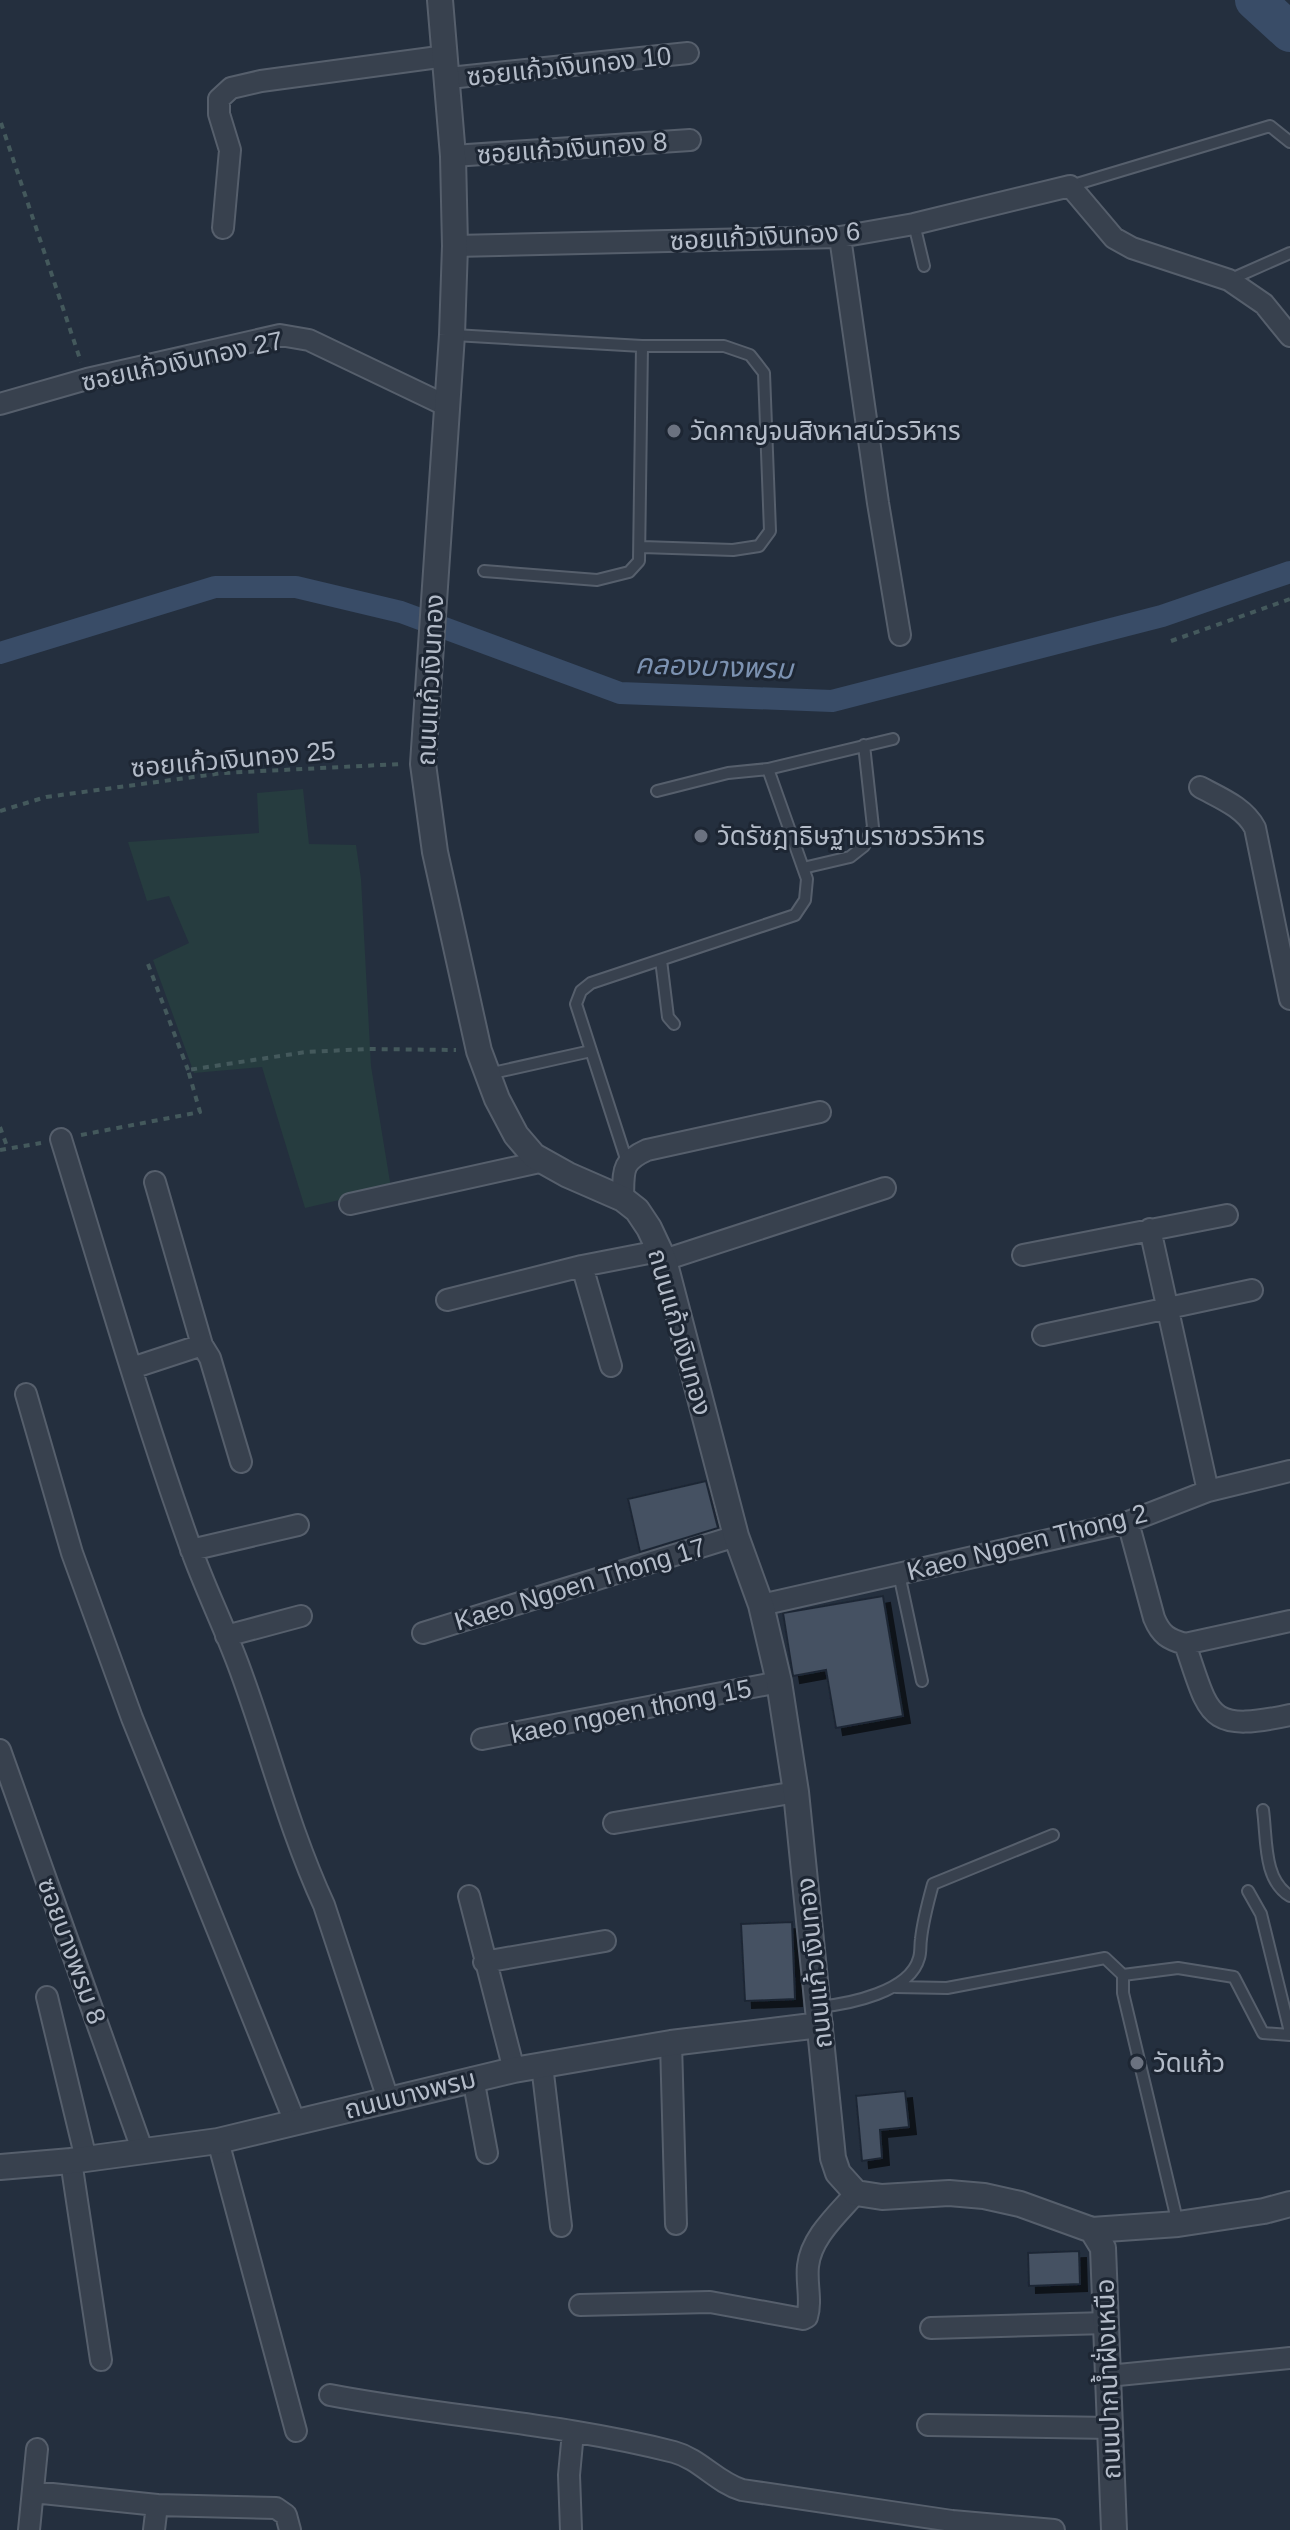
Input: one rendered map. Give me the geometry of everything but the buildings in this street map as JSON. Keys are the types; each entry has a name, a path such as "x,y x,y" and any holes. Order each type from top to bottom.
{"street":[{"name":"ถนนแก้วเงินทอง","path":"440,0 448,67 455,246 452,335 423,764 435,852 479,1051 497,1099 516,1135 534,1156 623,1199 643,1219 661,1256 736,1536 761,1605 779,1682 796,1792 833,2158 838,2173 856,2193"},
{"name":"ซอยแก้วเงินทอง 10","path":"223,228 230,150 219,114 219,99 231,88 448,67 688,53"},
{"name":"ซอยแก้วเงินทอง 8","path":"453,156 690,140"},
{"name":"ซอยแก้วเงินทอง 6","path":"455,246 840,237 914,224 1070,186"},
{"path":"1070,186 1114,238 1132,248 1229,280 1264,304 1290,336"},
{"path":"840,237 900,635"},
{"name":"ซอยแก้วเงินทอง 27","path":"0,404 87,379 280,335 309,340 447,406"},
{"path":"1200,787 1232,804 1249,818 1255,828 1284,934 1290,999"},
{"path":"623,1199 627,1162 647,1150 820,1112"},
{"path":"61,1139 191,1550 226,1636 312,1880 324,1905 388,2099"},
{"path":"350,1204 544,1161"},
{"path":"155,1182 202,1345 210,1358 241,1462"},
{"path":"447,1300 582,1266 661,1256 885,1188"},
{"path":"1023,1255 1227,1215"},
{"path":"1150,1229 1208,1491"},
{"path":"582,1266 611,1366"},
{"path":"1043,1335 1252,1290"},
{"path":"132,1368 202,1345"},
{"path":"26,1394 72,1553 132,1718 295,2122"},
{"name":"Kaeo Ngoen Thong 2","path":"761,1605 1128,1522 1208,1491 1290,1471"},
{"path":"1128,1522 1159,1630 1168,1639 1185,1644 1290,1621"},
{"path":"191,1550 298,1525"},
{"name":"Kaeo Ngoen Thong 17","path":"423,1633 736,1536"},
{"path":"226,1636 301,1616"},
{"path":"1185,1644 1207,1708 1222,1719 1261,1721 1290,1715"},
{"name":"kaeo ngoen thong 15","path":"482,1739 779,1682"},
{"name":"ซอยบางพรม 8","path":"1,1756 143,2152"},
{"path":"614,1823 796,1792"},
{"path":"469,1896 514,2070"},
{"path":"484,1962 605,1941"},
{"path":"47,1997 78,2160 101,2360"},
{"name":"ถนนบางพรม","path":"0,2167 218,2141 473,2078 819,2016"},
{"path":"671,2043 676,2224"},
{"path":"542,2065 561,2226"},
{"path":"473,2078 487,2153"},
{"path":"218,2141 296,2431"},
{"path":"580,2305 710,2302 803,2319 807,2317 810,2307 808,2264 813,2245 856,2193 882,2197 949,2193 984,2196 1020,2204 1092,2230 1178,2224 1290,2204"},
{"name":"ถนนปากน้ำฝั่งเหนือ","path":"1092,2230 1103,2248 1114,2530"},
{"path":"931,2328 1107,2323"},
{"path":"1108,2376 1290,2358"},
{"path":"330,2395 402,2409 573,2432 687,2456 727,2486 742,2490 952,2521 1054,2530"},
{"path":"928,2425 1111,2428"},
{"path":"571,2530 569,2475 573,2432"},
{"path":"29,2530 37,2449"},
{"path":"33,2492 157,2505 276,2508 286,2515 290,2530"},
{"path":"154,2530 157,2505"}],"lane":[{"path":"1070,186 1270,126 1290,142"},
{"path":"914,224 924,266"},
{"path":"1229,280 1290,253"},
{"path":"452,335 642,346 724,346 750,355 764,373 770,531 759,546 733,550 642,547"},
{"path":"484,571 597,580 629,572 639,561 642,547 642,346"},
{"path":"657,791 728,773 768,769 893,739"},
{"path":"803,868 850,857 864,846 873,827 864,745"},
{"path":"627,1162 576,1004 581,991 591,983 795,915 805,900 807,879 768,769"},
{"path":"661,960 668,1017 674,1024"},
{"path":"487,1074 591,1051"},
{"path":"899,1574 922,1681"},
{"path":"1263,1810 1271,1874 1276,1885 1290,1896"},
{"path":"896,1987 913,1972 919,1958 926,1906 933,1884 1053,1835"},
{"path":"1123,1975 1178,1968 1234,1977 1263,2033 1290,2034 1261,1914 1248,1891"},
{"path":"819,2016 836,2005 896,1987 947,1988 1105,1958 1123,1975 1123,1993 1178,2224"}],"path":[{"path":"1,123 87,379"},
{"path":"1171,641 1290,599"},
{"name":"ซอยแก้วเงินทอง 25","path":"0,811 46,797 223,773 423,764"},
{"path":"0,1150 200,1112 188,1070 148,964"},
{"path":"188,1070 322,1051 479,1051"},
{"path":"0,1127 8,1149"}],"green space":[{"path":"303,789 309,844 356,845 361,879 371,1066 391,1188 305,1208 262,1067 194,1073 153,960 189,943 169,896 147,901 128,842 259,833 257,793"}],"waterway":[{"path":"1255,0 1290,32"},
{"name":"คลองบางพรม","path":"0,653 215,587 296,587 401,612 620,693 832,701 1162,616 1290,572"}],"place":[{"name":"วัดกาญจนสิงหาสน์วรวิหาร","path":"674,431"},
{"name":"วัดรัชฎาธิษฐานราชวรวิหาร","path":"701,836"},
{"name":"วัดแก้ว","path":"1137,2063"}]}
